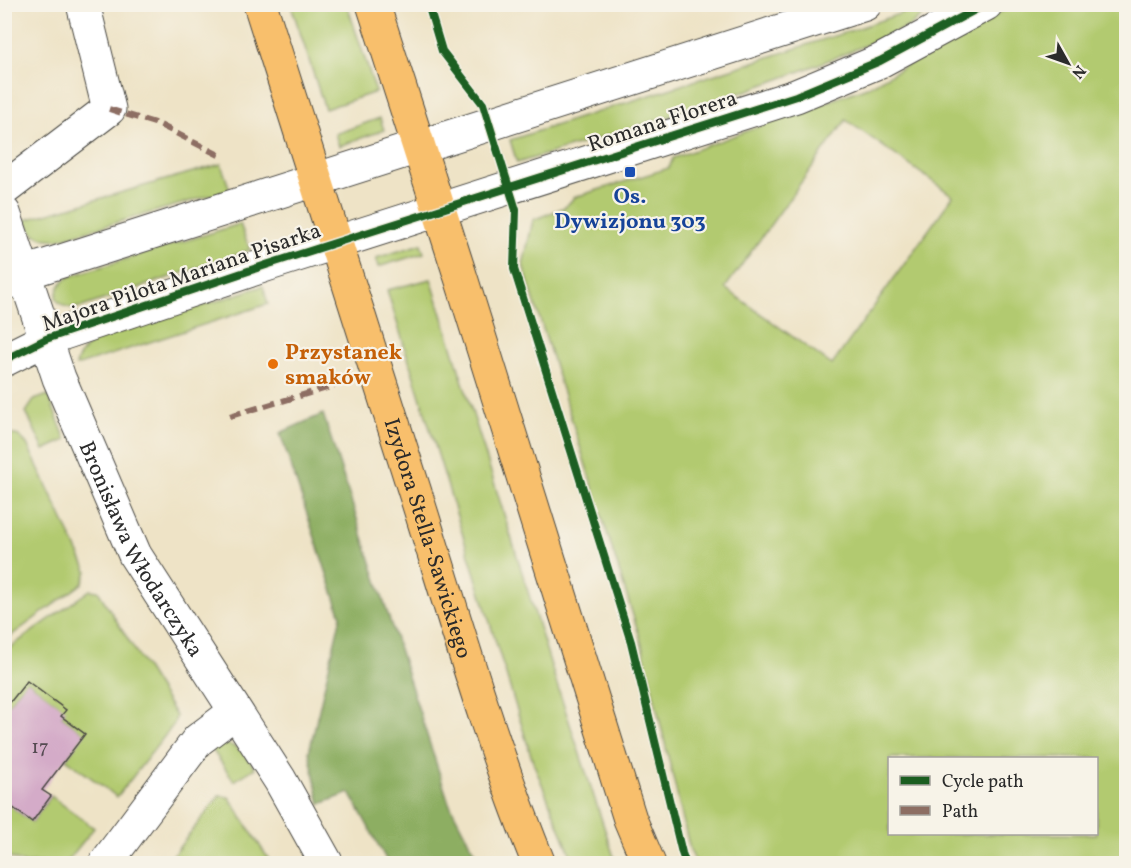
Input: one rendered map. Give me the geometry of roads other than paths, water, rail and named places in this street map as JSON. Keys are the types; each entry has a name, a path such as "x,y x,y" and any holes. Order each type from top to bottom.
{"main road":[{"name":"Izydora Stella-Sawickiego","path":"260,4 318,180 467,658 539,864"},
{"path":"373,4 440,210 630,819 649,864"}],"street":[{"path":"4,189 109,109 83,4"},
{"path":"318,180 865,4"},
{"name":"Romana Florera","path":"337,243 796,96 880,61 986,4"},
{"name":"Majora Pilota Mariana Pisarka","path":"14,278 318,180"},
{"name":"Bronisława Włodarczyka","path":"4,213 14,278 46,339 58,378 135,555 280,780 327,864"},
{"name":"Majora Pilota Mariana Pisarka","path":"4,360 46,339 337,243"},
{"path":"105,864 198,741 235,712"}],"place":[{"name":"Os. Dywizjonu 303","path":"630,172"},
{"name":"Przystanek smaków","path":"273,364"}]}
